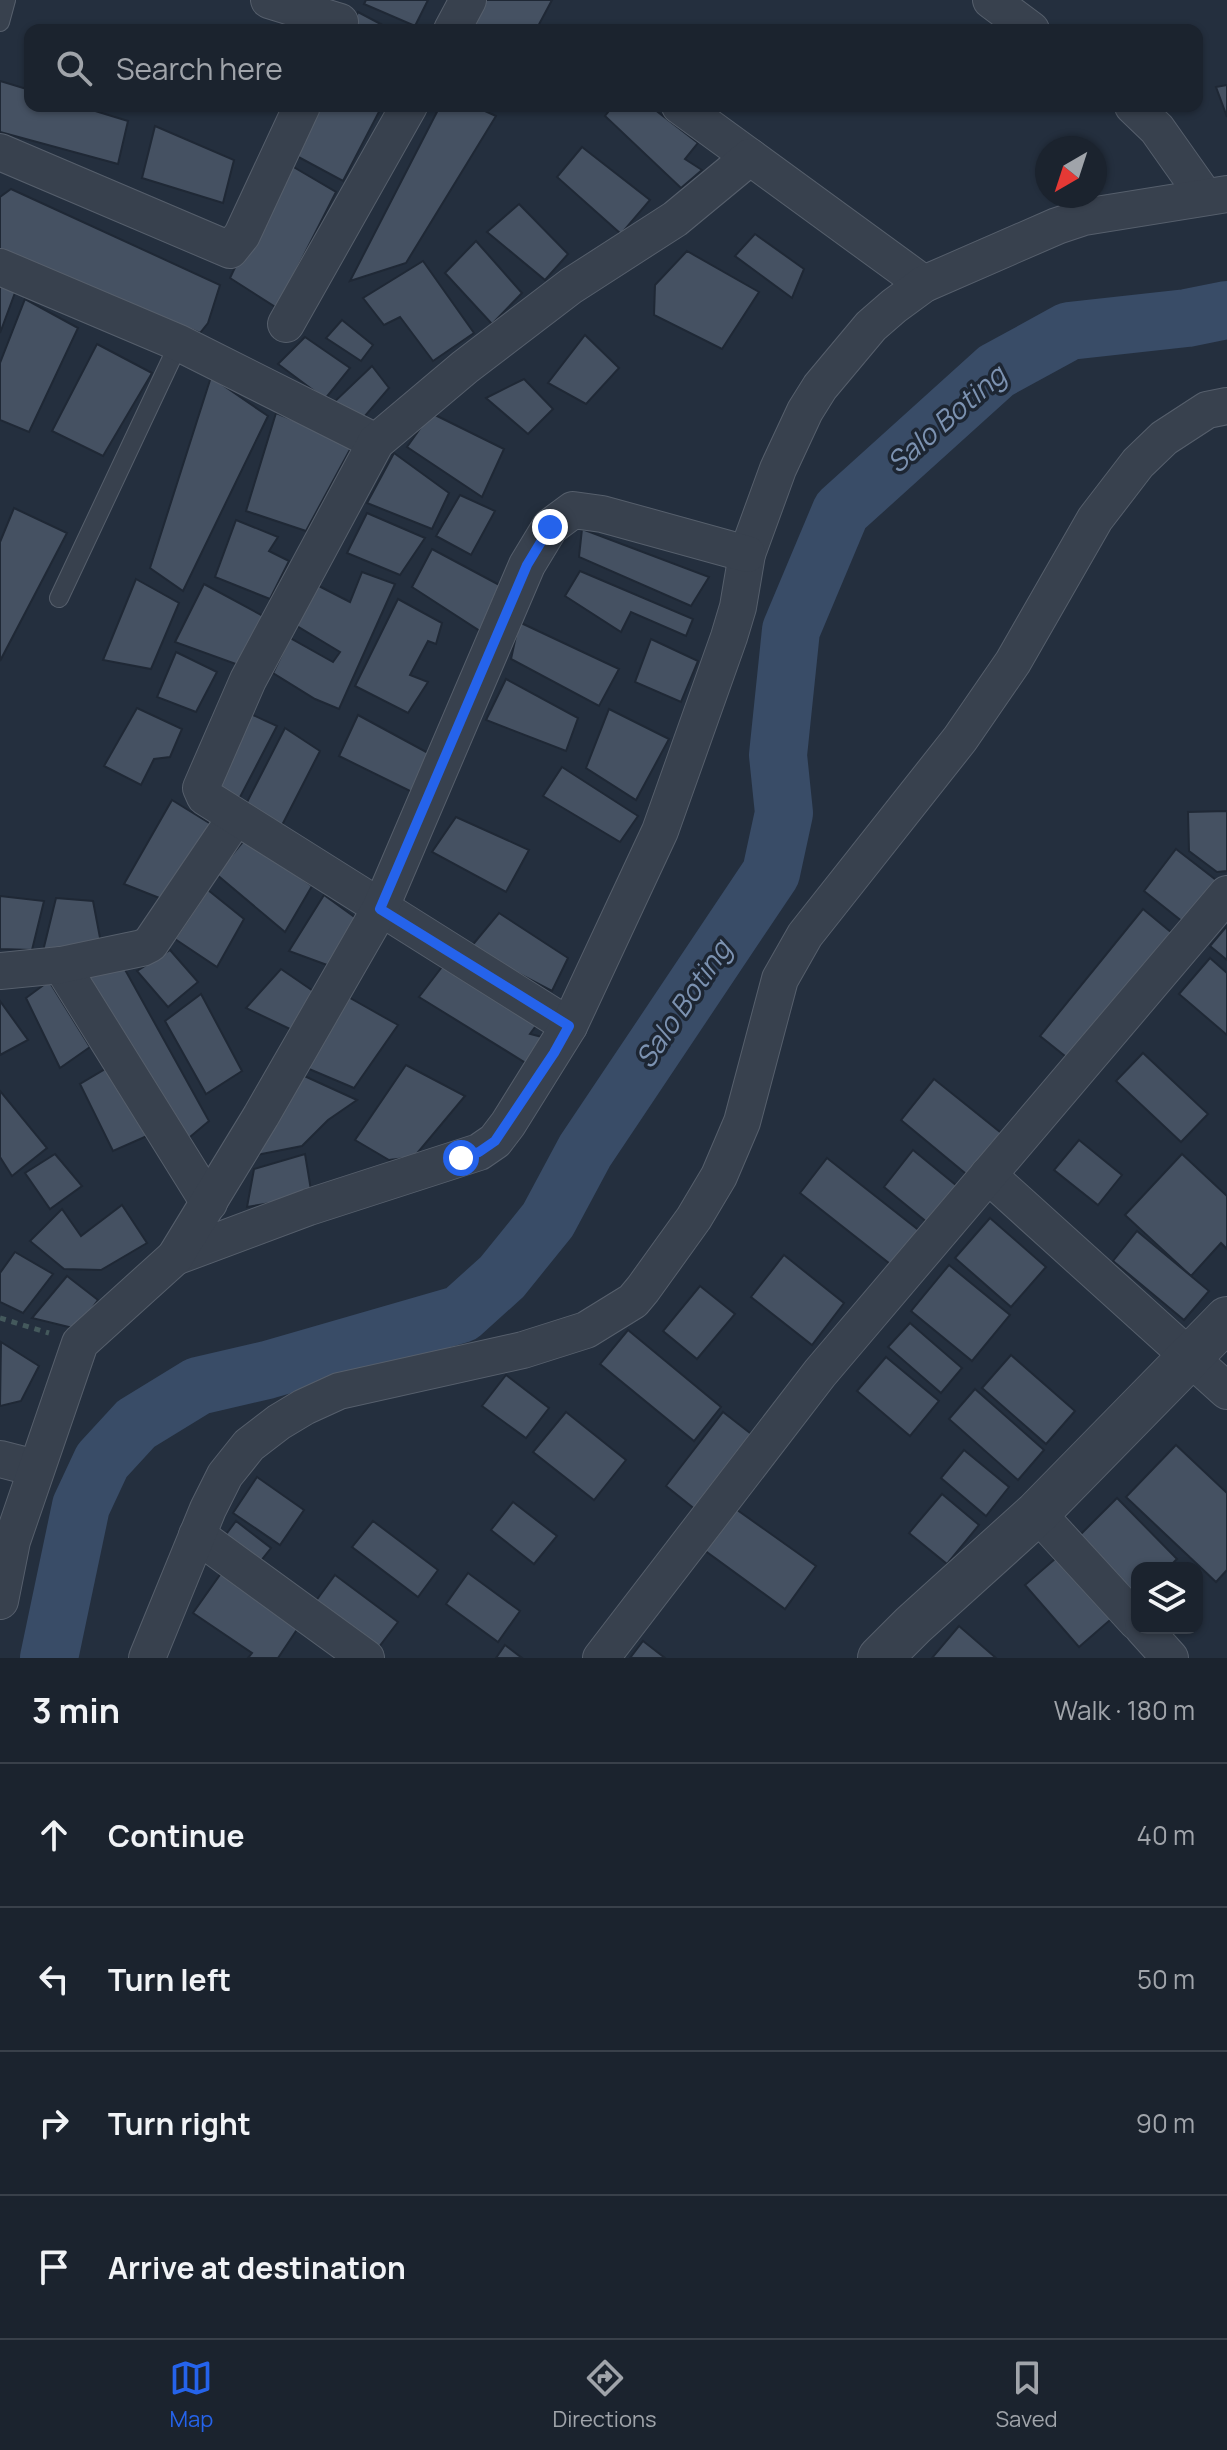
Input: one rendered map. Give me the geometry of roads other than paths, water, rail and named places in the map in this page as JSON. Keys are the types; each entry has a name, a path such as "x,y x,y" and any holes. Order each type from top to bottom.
{"street":[{"path":"269,0 343,17"},
{"path":"455,24 468,0"},
{"path":"991,0 1023,24"},
{"path":"0,152 230,250 242,235 299,112"},
{"path":"286,324 406,112"},
{"path":"688,112 924,284"},
{"path":"1139,112 1216,195"},
{"path":"569,1026 205,797 201,788 248,680 376,442 465,367 591,272 675,219 750,157"},
{"path":"175,1257 309,1207 479,1152 495,1141 508,1124 569,1026 660,831 734,622 747,554 778,469 805,411 820,387 871,326 924,284 1084,217 1216,195"},
{"path":"0,267 179,343 376,442"},
{"path":"147,1658 213,1497 237,1458 249,1445 304,1407 339,1391 523,1350 586,1330 633,1301 694,1218 719,1176 742,1122 780,979 805,935 960,739 1013,662 1095,519 1138,463 1164,438 1207,410 1227,406"},
{"path":"0,1601 12,1541 80,1343 175,1257 380,909 527,565 550,527 573,510 602,514 747,554"},
{"path":"0,971 61,965 150,944 236,817"},
{"path":"601,1658 820,1373 1227,894"},
{"path":"61,965 209,1203"},
{"path":"988,1175 1227,1391"},
{"path":"880,1658 1037,1513 1227,1319"},
{"path":"0,1459 35,1468"},
{"path":"1037,1513 1131,1615"},
{"path":"197,1535 366,1658"},
{"path":"1148,1634 1170,1658"}],"lane":[{"path":"0,22 6,0"},
{"path":"59,598 179,343"}],"waterway":[{"name":"Salo Boting","path":"49,1658 81,1506 102,1461 136,1424 198,1386 267,1370 461,1314 502,1277 548,1220 585,1151 771,873 784,813 778,755 791,630 841,511 996,371 1069,331 1187,318 1227,310"}]}
